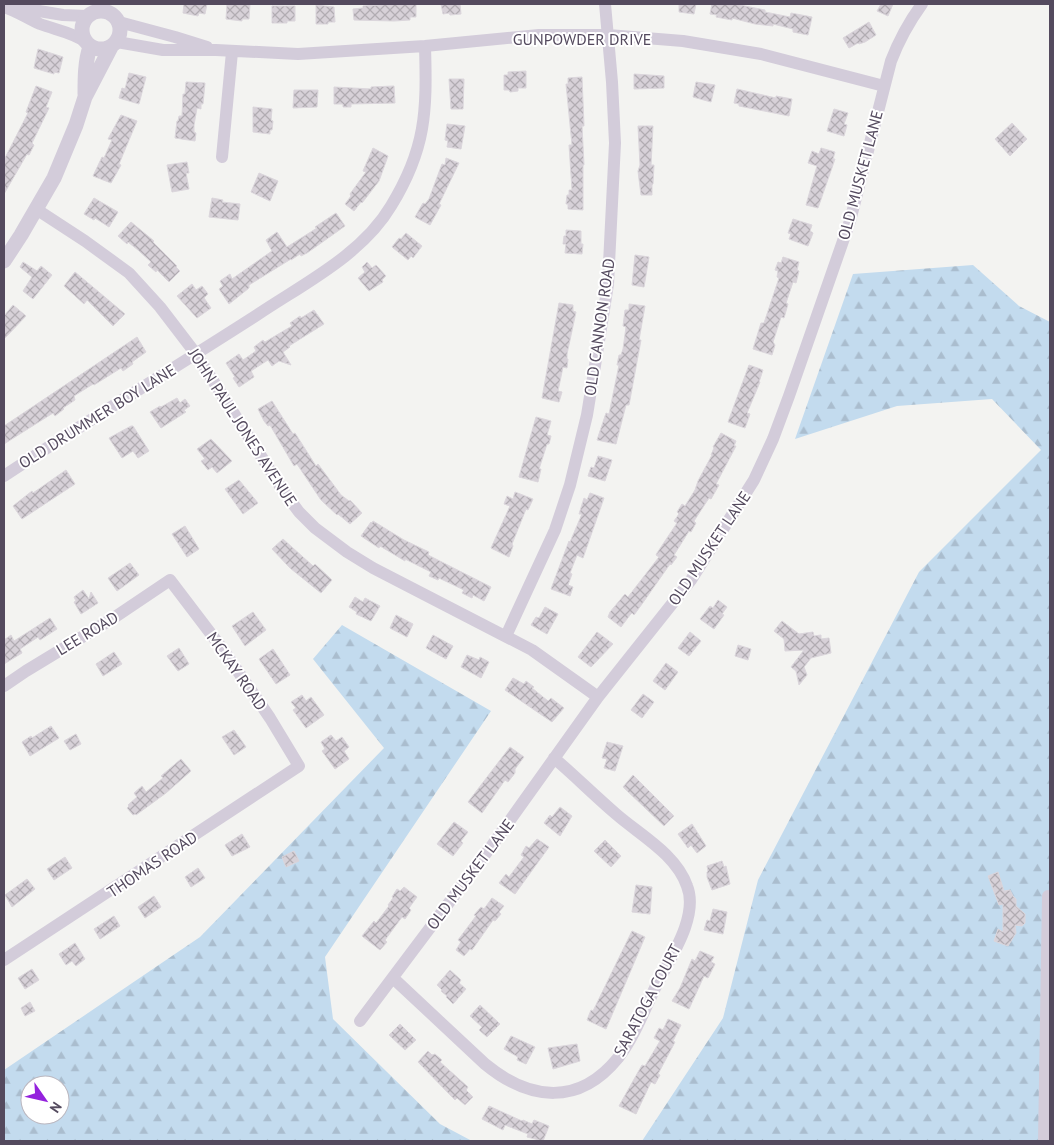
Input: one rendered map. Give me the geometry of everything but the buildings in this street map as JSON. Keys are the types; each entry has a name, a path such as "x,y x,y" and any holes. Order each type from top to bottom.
{"street":[{"name":"OLD CANNON ROAD","path":"506,636 555,530 574,470 587,415 608,284 615,143 605,4"},
{"name":"OLD MUSKET LANE","path":"360,1021 493,844 598,697 691,580 754,480 773,439 789,396 850,221 884,86 897,45 922,4"},
{"path":"4,261 22,235 54,178 76,125 85,97 121,30 116,14 105,11 63,15 9,8"},
{"path":"9,8 38,23 71,34 102,50 114,45"},
{"path":"85,97 88,44 82,36 81,29 83,22 91,11"},
{"name":"GUNPOWDER DRIVE","path":"116,14 216,50"},
{"name":"GUNPOWDER DRIVE","path":"114,45 163,50 216,50 298,54 426,46 539,35 608,35 683,40 761,54 884,86"},
{"name":"OLD DRUMMER BOY LANE","path":"4,476 196,354 351,252 369,236 384,217 400,191 422,138 426,98 426,46"},
{"path":"222,157 232,52"},
{"name":"JOHN PAUL JONES AVENUE","path":"36,209 129,273 160,307 196,354 282,489 299,512 315,528 347,552 373,568 532,650 598,697"},
{"name":"LEE ROAD","path":"4,686 115,617 170,580"},
{"name":"MCKAY ROAD","path":"170,580 224,651 270,718 299,766"},
{"name":"SARATOGA COURT","path":"393,978 498,1075 524,1087 554,1093 565,1093 580,1088 599,1076 619,1056 639,1021 689,917 691,900 688,886 670,858 617,815 554,758"},
{"name":"THOMAS ROAD","path":"4,960 299,766"},
{"path":"1044,1141 1048,896"}],"green space":[{"path":"973,265 1019,306 1050,322 1050,1141 642,1141 723,1018 758,880 919,572 1041,450 992,399 897,406 795,439 853,274"},
{"path":"342,625 491,711 325,957 333,1019 440,1124 472,1141 4,1141 4,1070 200,937 384,748 313,659"}]}
